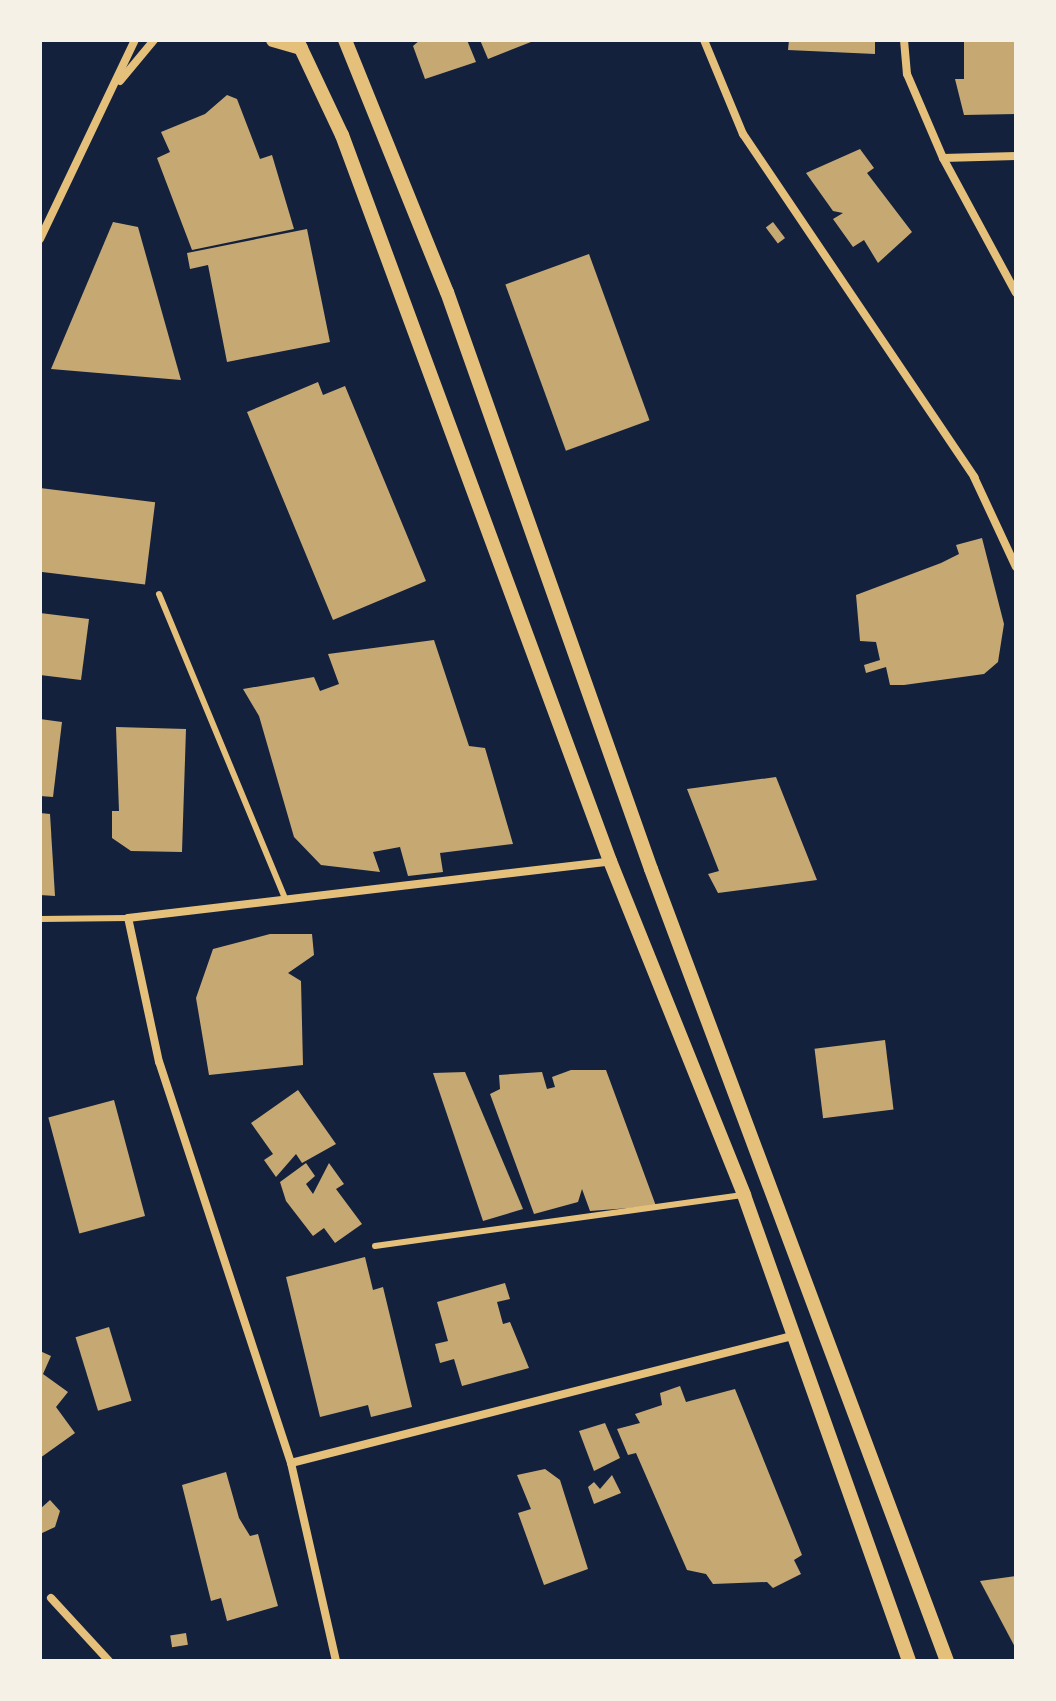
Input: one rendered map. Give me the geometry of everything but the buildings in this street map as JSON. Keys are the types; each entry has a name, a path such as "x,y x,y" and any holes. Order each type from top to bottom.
{"street":[{"path":"40,239 135,40"},
{"path":"112,91 154,40"},
{"path":"273,40 299,44 430,366 610,861 744,1195 909,1661"},
{"path":"345,40 447,292 651,869 947,1661"},
{"path":"704,40 743,134 974,477 1016,567"},
{"path":"904,40 907,74 943,158 1016,293"},
{"path":"943,158 1016,156"},
{"path":"336,1661 291,1463 159,1062 128,918 610,861"},
{"path":"291,1463 601,1390 792,1336"},
{"path":"51,1598 109,1661"}],"lane":[{"path":"159,594 286,900"},
{"path":"40,919 128,918"},
{"path":"375,1246 744,1195"}]}
